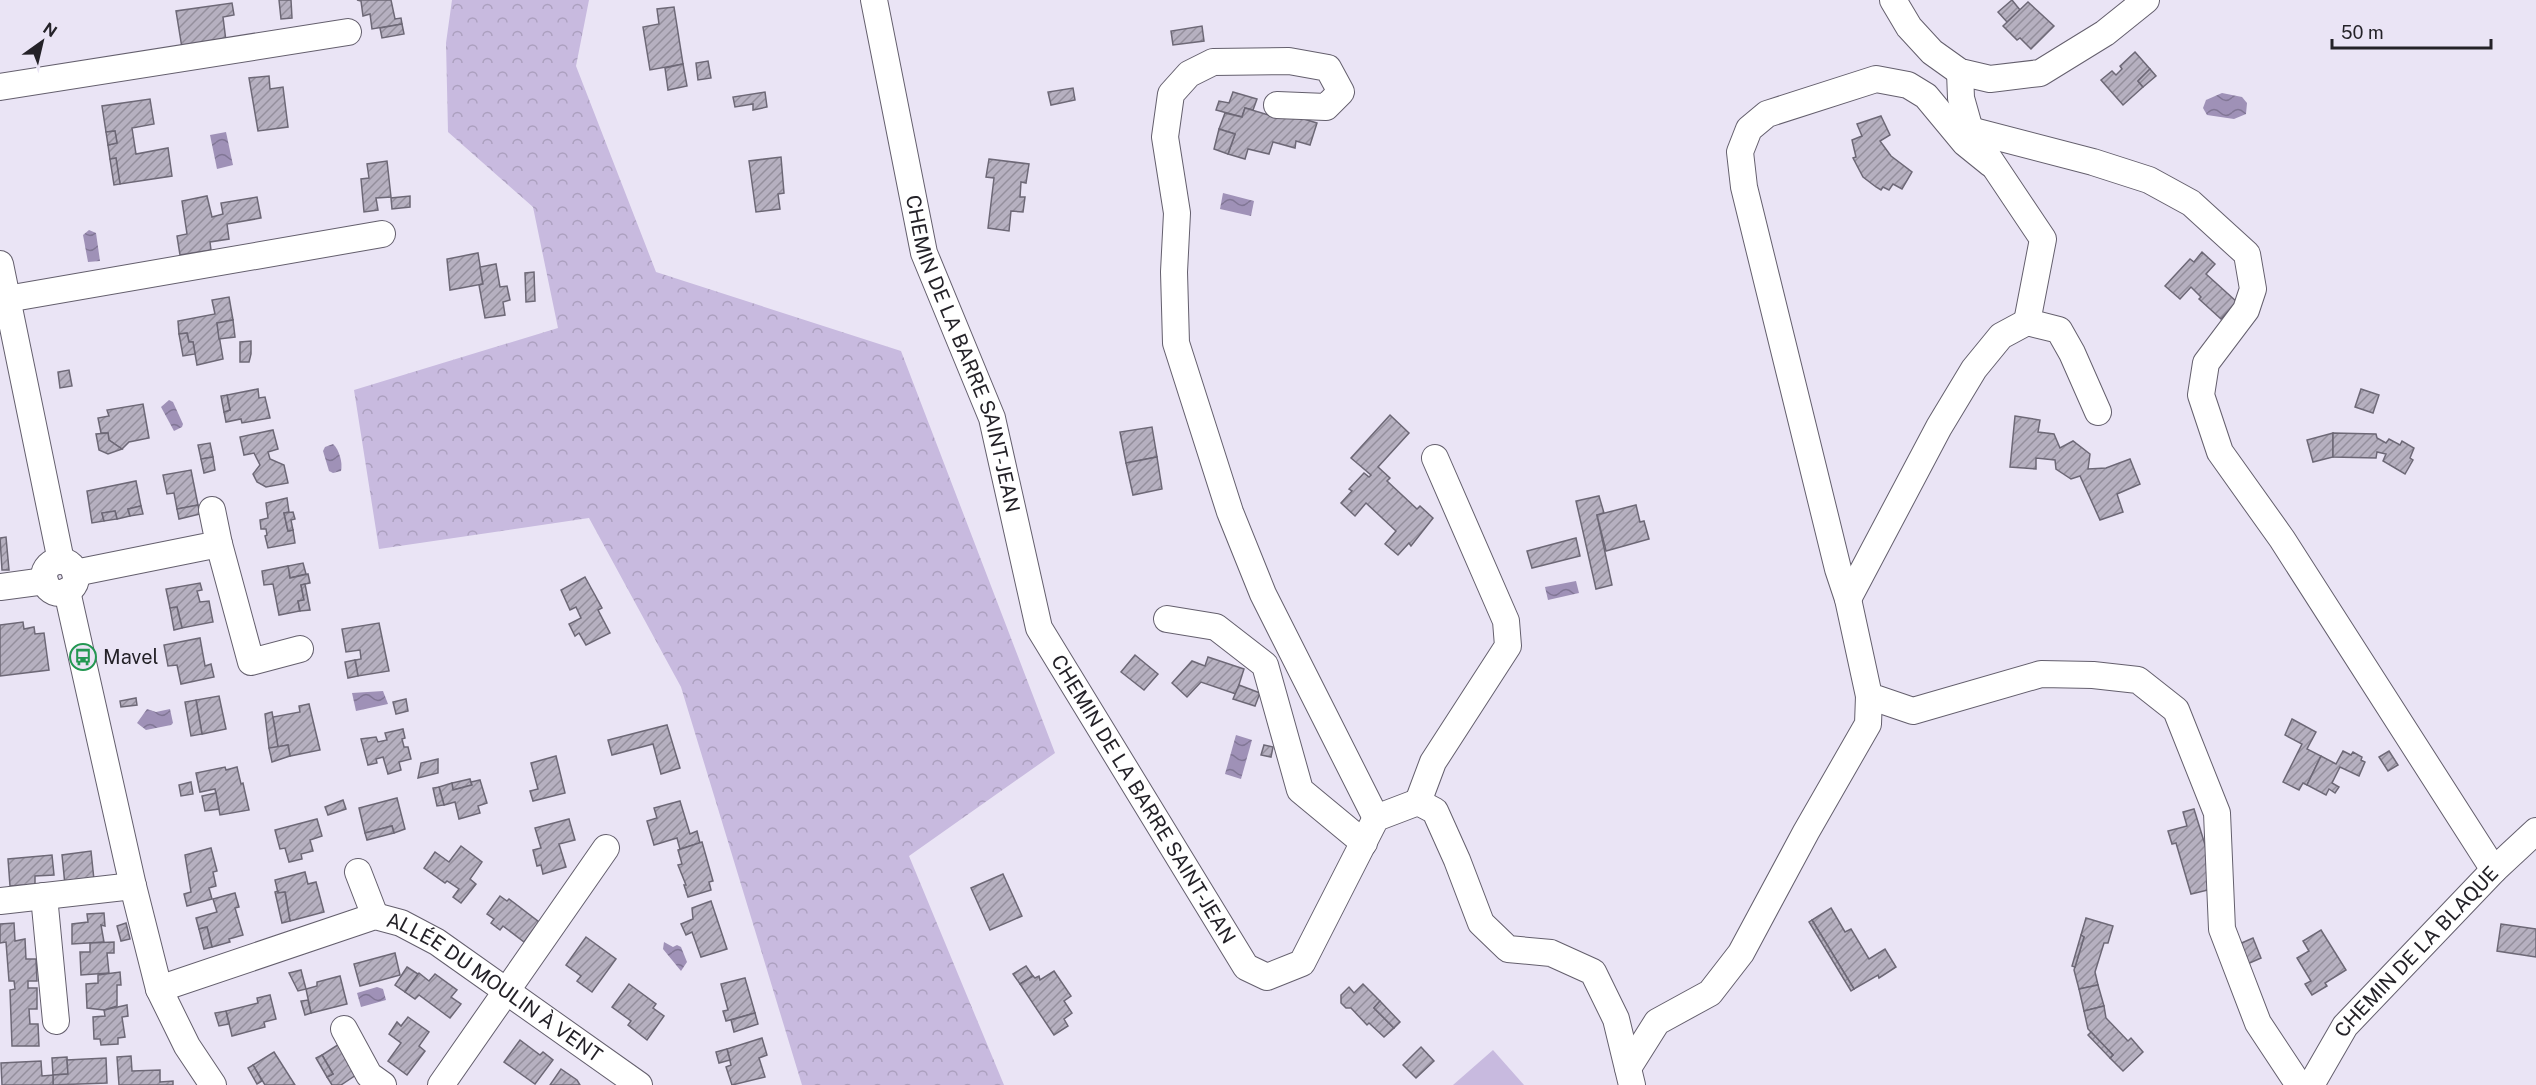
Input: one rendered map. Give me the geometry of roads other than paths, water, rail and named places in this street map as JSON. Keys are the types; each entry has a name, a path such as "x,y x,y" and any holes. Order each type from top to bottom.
{"street":[{"name":"CHEMIN DE LA BARRE SAINT-JEAN","path":"874,0 924,253 992,418 1039,628 1246,967 1267,977 1302,963 1376,818"},
{"path":"1893,0 1909,27 1932,52 1960,72 1990,79 2040,73 2105,33 2146,0"},
{"path":"0,87 348,32"},
{"path":"1277,105 1326,107 1341,92 1328,68 1289,61 1213,62 1189,74 1171,94 1165,138 1177,213 1174,272 1176,344 1230,512 1263,594 1376,818 1418,802 1433,762 1508,646 1506,621 1436,458"},
{"path":"1960,72 1961,98 1970,130 2043,239 2027,322"},
{"path":"1630,1077 1657,1022 1710,993 1741,952 1868,724 1869,696 1848,600 1838,569 1744,187 1740,152 1749,129 1767,114 1876,79 1908,84 1926,96 1965,143 1991,164"},
{"path":"1970,130 2093,162 2149,180 2191,202 2247,254 2253,289 2246,310 2206,363 2201,395 2220,452 2282,539 2494,870"},
{"path":"7,299 382,234"},
{"path":"0,269 62,577 159,989 187,1046 213,1085"},
{"path":"1848,600 1939,427 1974,369 2001,336 2027,322 2059,330 2072,353 2098,412"},
{"path":"212,510 251,662 300,649"},
{"path":"0,587 62,577 219,544"},
{"path":"1167,619 1216,627 1265,665 1300,790 1364,843"},
{"path":"1869,696 1913,711 2041,674 2093,675 2138,680 2176,710 2217,813 2222,929 2258,1023 2299,1085"},
{"path":"1418,802 1435,811 1481,923 1508,949 1551,953 1593,972 1616,1019 1630,1077"},
{"name":"CHEMIN DE LA BLAQUE","path":"2311,1085 2345,1026 2494,870 2536,831"},
{"path":"441,1085 606,848"},
{"name":"ALLÉE DU MOULIN À VENT","path":"358,872 375,916"},
{"path":"0,901 133,886"},
{"path":"44,896 56,1021"},
{"name":"ALLÉE DU MOULIN À VENT","path":"159,989 375,916 419,931 506,989 639,1085"},
{"path":"344,1029 369,1075 383,1085"}],"water":[{"path":"2222,93 2242,97 2247,103 2246,114 2234,119 2207,115 2203,108 2206,100"},
{"path":"226,132 233,165 217,169 210,135"},
{"path":"1223,193 1254,201 1251,216 1220,209"},
{"path":"89,230 96,233 100,261 88,262 83,235"},
{"path":"169,400 173,402 183,424 174,431 161,407"},
{"path":"333,444 339,453 341,471 333,473 329,471 323,451 325,447"},
{"path":"1576,581 1579,593 1548,600 1545,587"},
{"path":"383,691 388,704 356,711 352,693"},
{"path":"147,709 156,712 170,709 173,723 146,730 137,723"},
{"path":"1236,735 1252,740 1241,779 1225,774"},
{"path":"664,942 673,947 677,945 681,947 687,962 681,971 663,949"},
{"path":"377,987 383,989 386,1000 361,1007 357,993"}],"place":[{"name":"Mavel","path":"83,657"}]}
